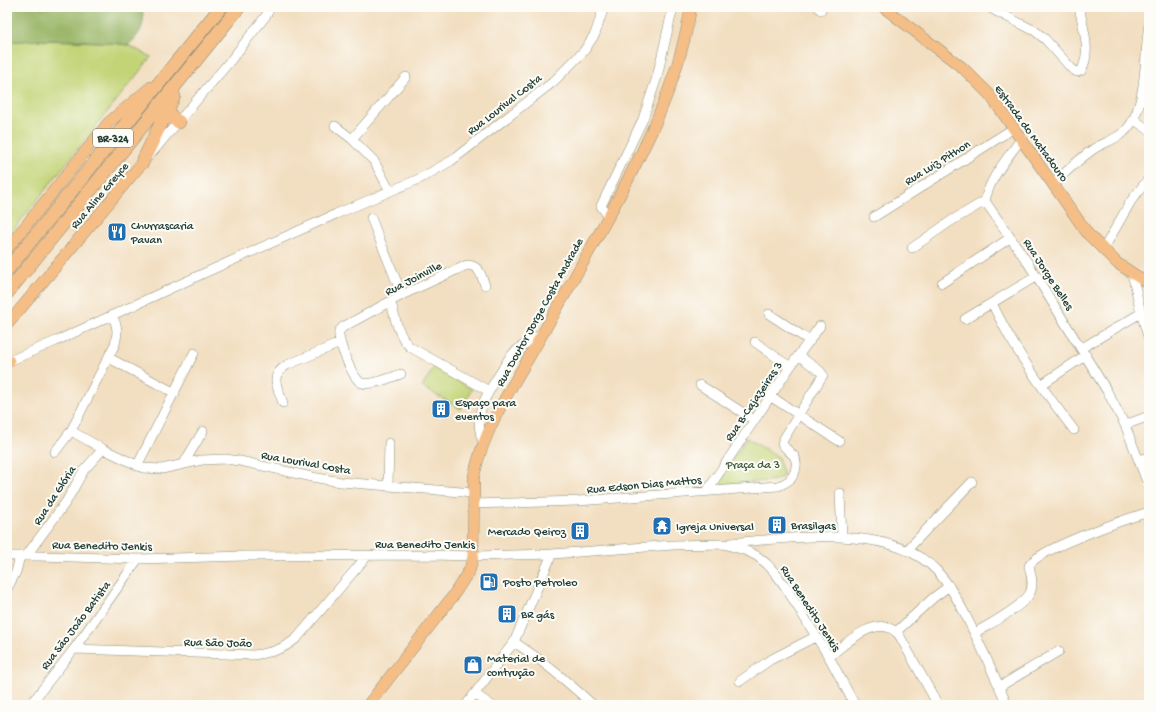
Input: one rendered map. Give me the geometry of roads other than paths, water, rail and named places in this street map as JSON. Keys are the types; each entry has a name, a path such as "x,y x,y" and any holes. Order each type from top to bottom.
{"highway":[{"name":"BR-324","path":"7,270 221,7"},
{"name":"BR-324","path":"7,293 240,7"},
{"path":"142,163 184,77"},
{"path":"168,110 172,118 179,122"}],"main road":[{"name":"Rua Doutor Jorge Costa Andrade","path":"368,705 453,596 470,569 473,556 473,498 476,464 505,400 608,216 649,138 664,103 682,50 691,7"},
{"name":"Estrada do Matadouro","path":"883,7 975,79 990,94 1088,234 1117,263 1149,284"},
{"path":"7,249 109,122 168,72"},
{"name":"Rua Aline Greyce","path":"7,324 142,163"}],"street":[{"name":"Rua Aline Greyce","path":"142,163 231,60 265,17 271,7"},
{"name":"Rua Lourival Costa","path":"8,361 112,316 390,190 419,179 451,160 553,82 584,51 595,34 604,7"},
{"path":"608,216 601,206 643,119 657,77 673,7"},
{"path":"988,7 1035,30 1072,69 1077,72 1081,71 1086,57 1085,36 1079,7"},
{"path":"1148,7 1149,13"},
{"path":"1053,184 1094,149 1124,132 1133,119 1141,93 1146,65 1149,24"},
{"path":"352,139 406,76"},
{"path":"1133,119 1149,130"},
{"path":"335,126 352,139 374,161 390,190"},
{"name":"Rua Luiz Pithon","path":"874,217 1014,128"},
{"path":"912,248 985,201 993,180 1021,139"},
{"path":"1103,250 1131,201 1149,178"},
{"name":"Rua Jorge Belles","path":"985,201 1037,276 1084,352 1125,425 1149,487"},
{"path":"371,218 402,295"},
{"path":"942,283 1010,238"},
{"name":"Rua Joinville","path":"340,343 339,334 343,327 402,295 467,265 474,265 478,269 485,285"},
{"path":"1132,273 1149,340"},
{"path":"965,319 1037,276"},
{"path":"391,302 404,342 410,347 488,391"},
{"path":"992,303 1009,336 1041,385 1074,430"},
{"path":"1041,385 1084,352 1141,312"},
{"path":"769,314 810,341"},
{"path":"55,452 71,431 109,358 118,335 112,316"},
{"name":"Rua B-Cajazeiras 3","path":"707,491 770,396 820,326"},
{"path":"484,444 478,425 479,414 488,391 510,356 521,346 543,333"},
{"path":"755,342 790,367"},
{"path":"283,403 276,383 276,375 280,369 340,343 355,378 361,383 369,384 401,374"},
{"path":"137,466 194,353"},
{"path":"799,356 822,372 823,375 822,379 799,415"},
{"path":"109,358 175,393"},
{"path":"700,384 754,420"},
{"path":"770,396 839,441"},
{"name":"Rua Edson Dias Mattos","path":"473,498 578,501 778,486 792,478 796,467 794,456 785,449 782,444 799,415"},
{"path":"1125,425 1149,416"},
{"name":"Rua Lourival Costa","path":"71,431 137,466 152,469 162,469 202,460 225,459 312,477 473,498"},
{"path":"184,463 203,431"},
{"path":"388,486 390,443"},
{"name":"Rua da Glória","path":"7,590 23,556 66,502 84,470 103,449"},
{"path":"1139,460 1149,457"},
{"path":"907,550 972,482"},
{"path":"840,493 842,537"},
{"path":"975,633 1018,606 1026,599 1032,586 1029,566 1034,559 1093,532 1149,512"},
{"path":"724,544 781,539 842,537 882,542 907,550 931,565 949,586 975,633 1007,705"},
{"name":"Rua Benedito Jenkis","path":"7,556 138,559 245,556 473,556 552,554 673,545 724,544 747,551 757,556 767,564 786,588 815,637 829,657 855,705"},
{"path":"466,705 514,642 552,554"},
{"name":"Rua São João","path":"74,649 254,655 274,651 287,646 297,638 367,556"},
{"name":"Rua São João Batista","path":"30,705 74,649 138,559"},
{"path":"896,632 933,598 949,586"},
{"path":"829,657 857,635 869,629 888,627 896,632 910,652 938,705"},
{"path":"740,681 770,660 815,637"},
{"path":"514,642 545,663 593,705"},
{"path":"999,687 1059,651"},
{"path":"475,694 491,705"}],"place":[{"name":"Churrascaria Pavan","path":"117,232"},
{"name":"Espaço para eventos","path":"441,409"},
{"name":"Brasilgas","path":"777,525"},
{"name":"Igreja Universal","path":"662,526"},
{"name":"Mercado Qeiroz","path":"580,531"},
{"name":"Posto Petroleo","path":"489,582"},
{"name":"BR gás","path":"507,614"},
{"name":"Material de contrução","path":"473,665"}],"park label":[{"name":"Praça da 3","path":"753,464"}]}
